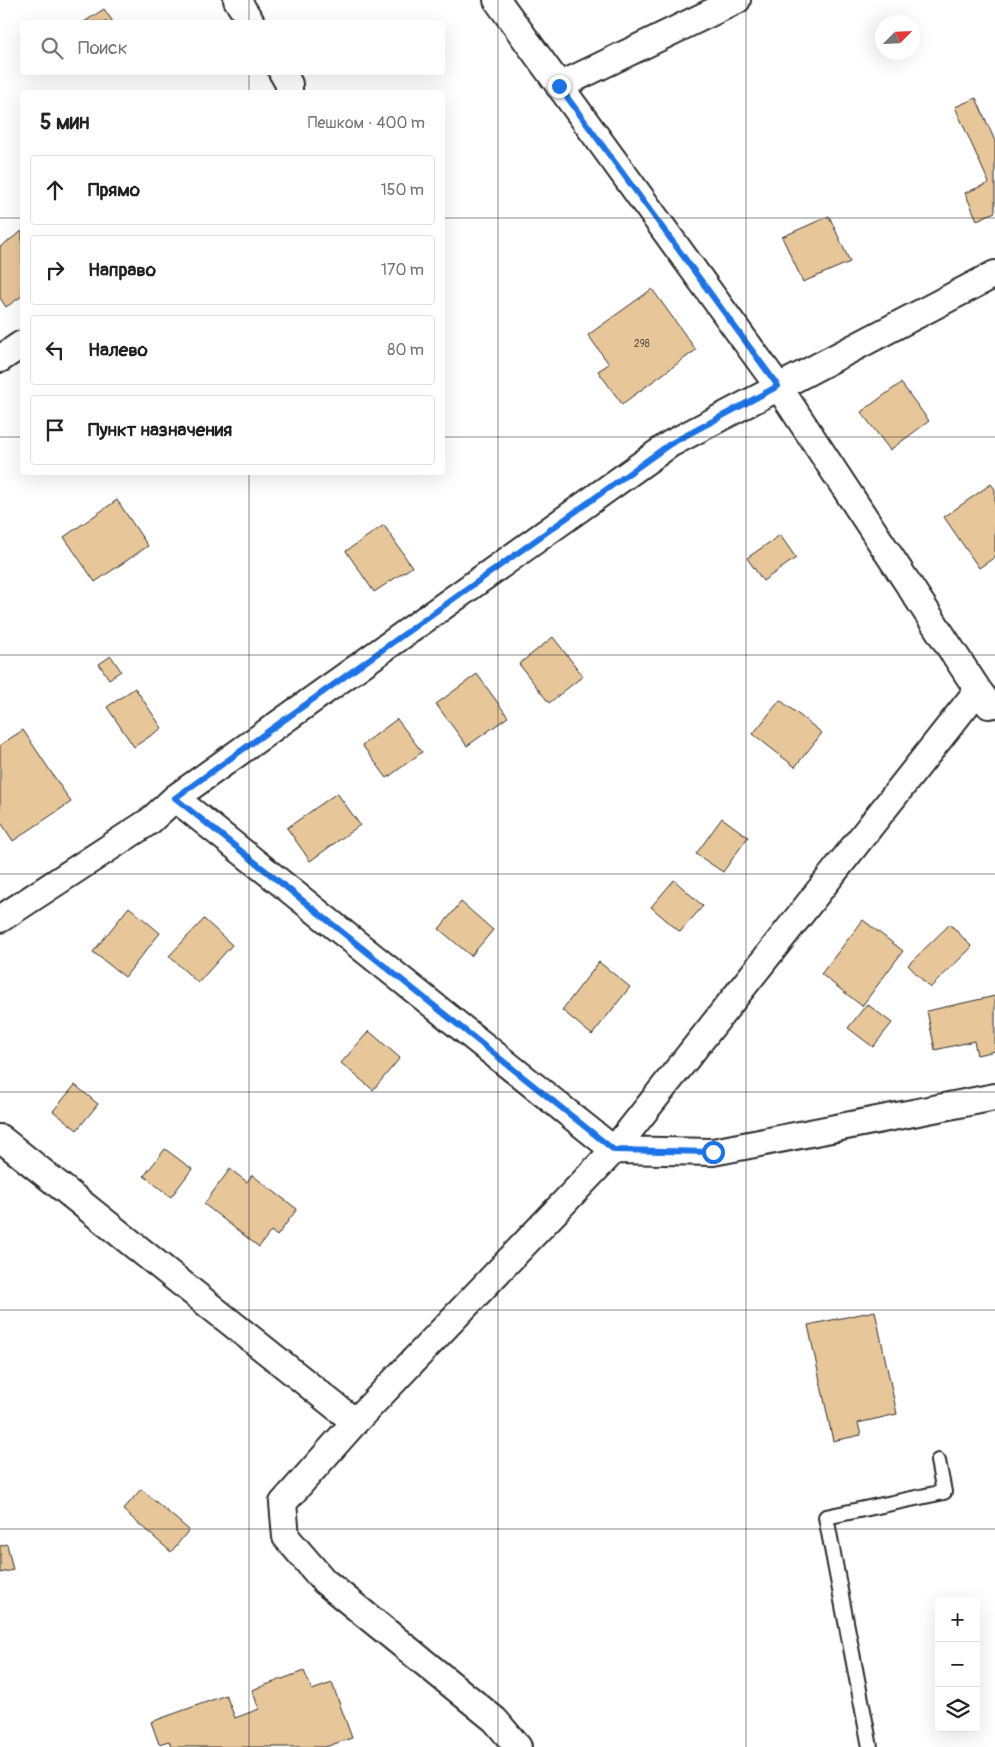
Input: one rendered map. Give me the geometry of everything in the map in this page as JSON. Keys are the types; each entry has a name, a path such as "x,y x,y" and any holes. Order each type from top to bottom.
{"street":[{"path":"237,0 250,20"},
{"path":"497,0 778,386 987,697 614,1150 355,1422 283,1503 286,1537 324,1581 495,1720 518,1747"},
{"path":"559,86 737,0"},
{"path":"284,75 289,84 289,90"},
{"path":"0,919 150,821 175,798 670,444 995,274"},
{"path":"0,359 20,345"},
{"path":"175,798 614,1150 713,1152 995,1097"},
{"path":"0,1138 355,1422"}],"lane":[{"path":"870,1747 826,1517 944,1492 938,1461"}],"building":[{"path":"104,9 112,20 87,20"},
{"path":"976,98 995,141 995,212 977,220 965,193 989,183 955,107"},
{"path":"829,216 850,262 803,282 782,237"},
{"path":"20,232 20,297 6,307 0,298 0,247"},
{"path":"652,289 696,350 622,404 598,371 609,364 588,335"},
{"path":"901,383 929,421 890,450 861,412"},
{"path":"991,484 995,489 995,557 979,568 944,517"},
{"path":"117,500 148,546 95,582 64,537"},
{"path":"384,525 412,567 374,592 346,551"},
{"path":"780,535 796,558 763,581 747,558"},
{"path":"553,637 583,676 549,703 519,664"},
{"path":"111,656 121,671 109,679 99,664"},
{"path":"477,674 508,717 467,746 436,704"},
{"path":"135,688 162,728 134,747 107,707"},
{"path":"780,700 822,733 795,767 753,734"},
{"path":"397,719 422,752 387,778 362,745"},
{"path":"23,730 71,802 13,841 0,821 0,745"},
{"path":"337,793 360,825 310,861 287,828"},
{"path":"722,818 748,837 723,872 696,854"},
{"path":"674,880 703,906 680,932 651,907"},
{"path":"461,902 493,930 471,956 439,929"},
{"path":"129,907 160,933 125,977 93,952"},
{"path":"204,919 232,945 198,983 169,956"},
{"path":"863,920 903,951 862,1006 821,974"},
{"path":"950,924 972,947 930,988 908,965"},
{"path":"599,962 630,987 592,1035 562,1010"},
{"path":"995,996 995,1051 977,1055 974,1041 935,1050 927,1011"},
{"path":"867,1004 892,1023 873,1047 848,1028"},
{"path":"369,1031 400,1058 373,1090 341,1063"},
{"path":"75,1085 98,1104 77,1130 53,1111"},
{"path":"165,1149 192,1169 171,1197 144,1176"},
{"path":"230,1169 247,1182 252,1175 297,1209 277,1236 271,1231 259,1247 204,1204"},
{"path":"875,1311 897,1414 858,1423 861,1435 833,1441 808,1325"},
{"path":"141,1489 189,1530 171,1552 123,1510"},
{"path":"7,1544 13,1570 0,1573 0,1546"},
{"path":"304,1671 312,1690 332,1683 352,1738 325,1747 171,1747 169,1741 159,1744 151,1722 226,1695 235,1718 259,1709 252,1690"}],"route":[{"path":"559,86 778,386 670,444 175,798 614,1150 713,1152"}]}
